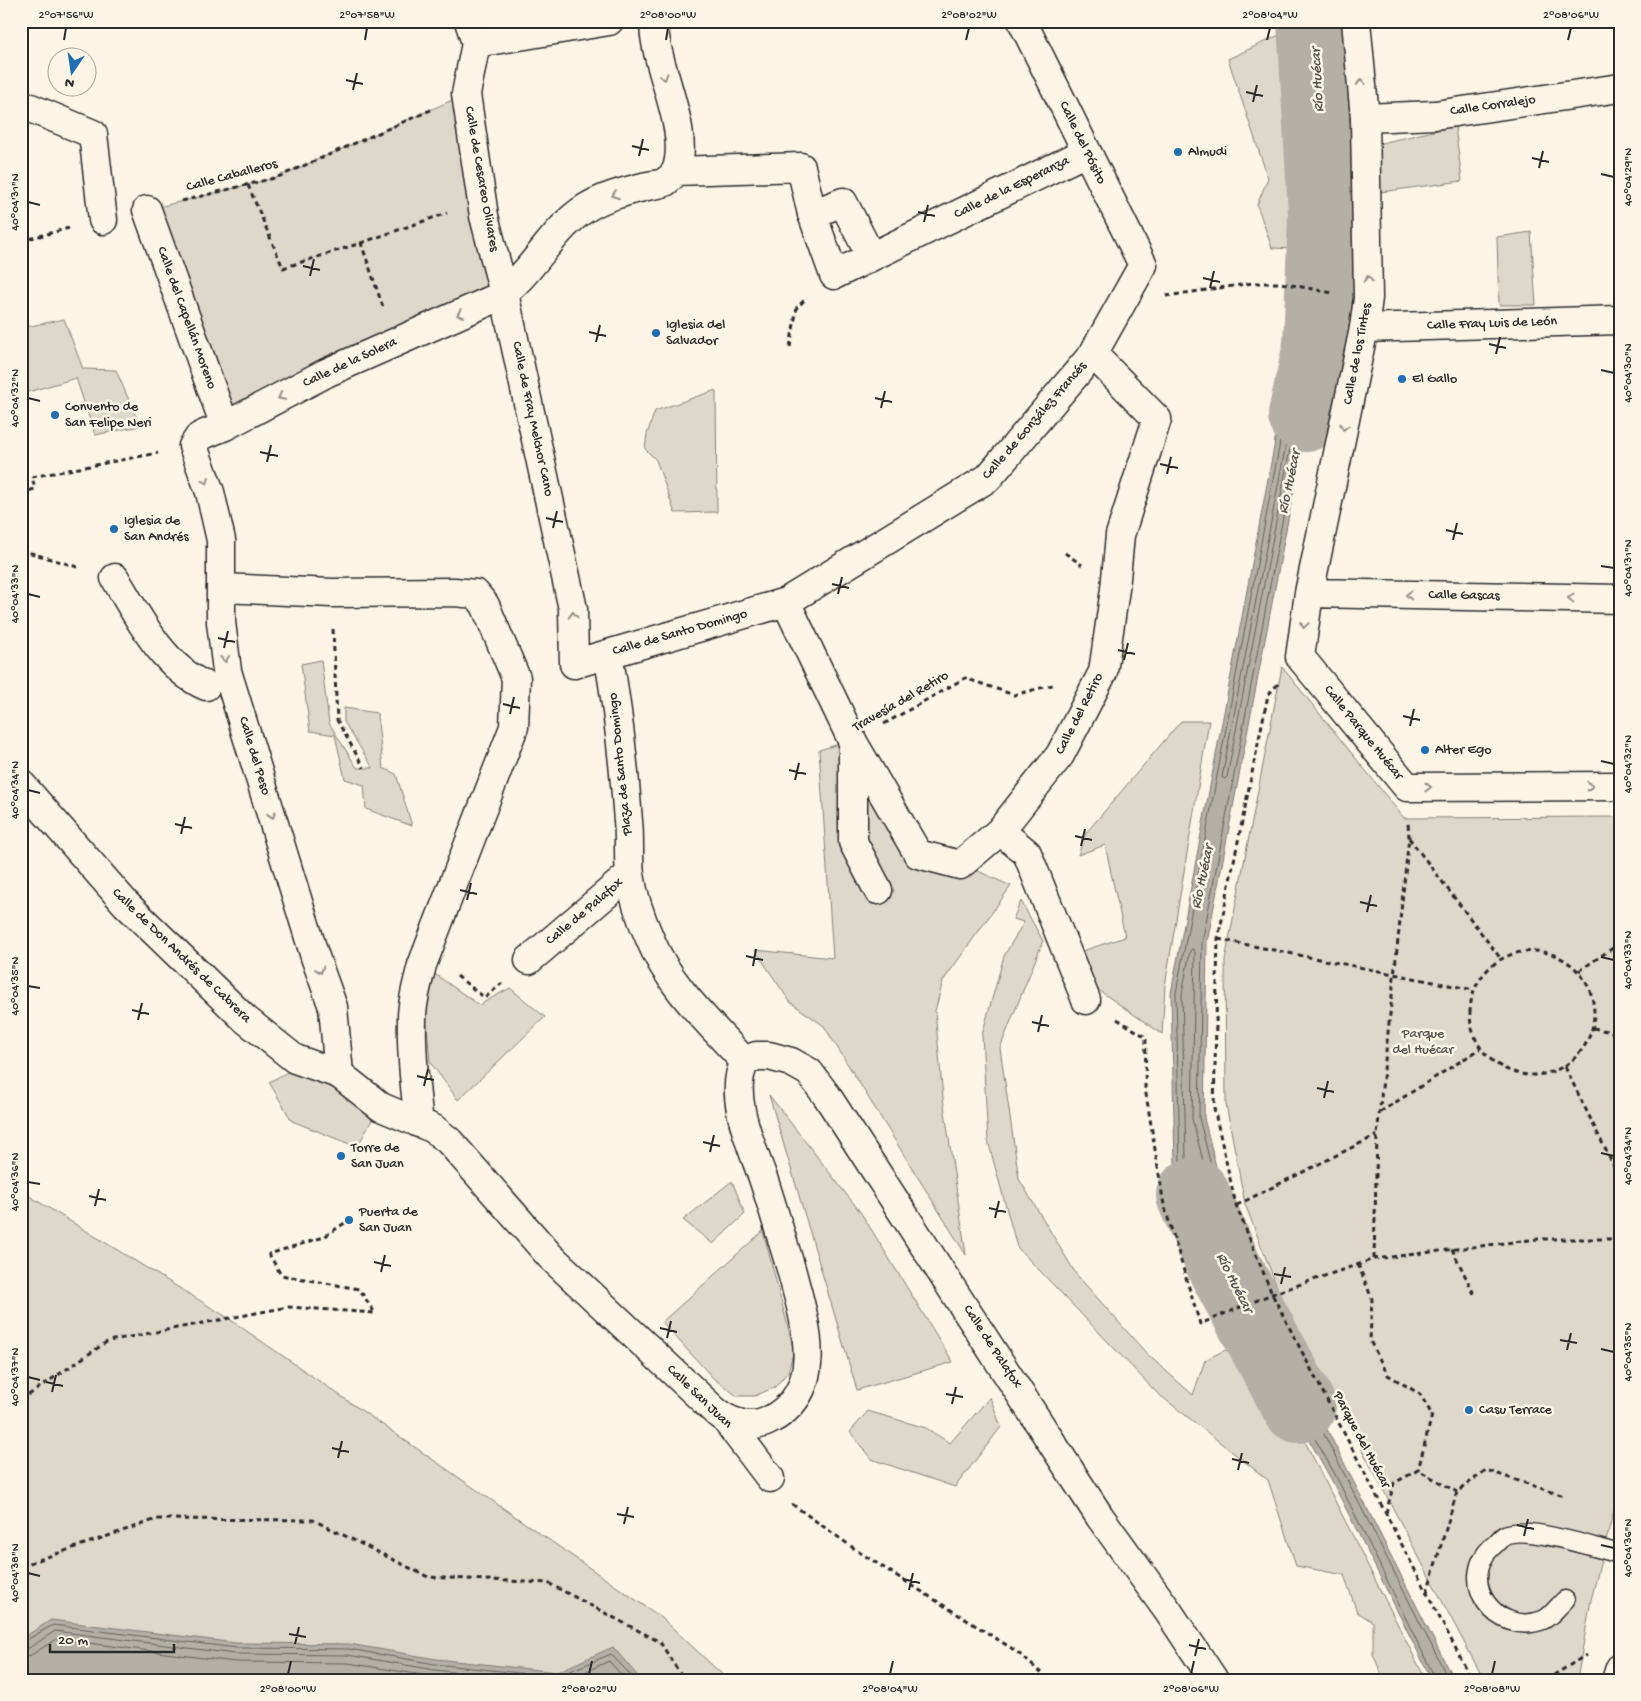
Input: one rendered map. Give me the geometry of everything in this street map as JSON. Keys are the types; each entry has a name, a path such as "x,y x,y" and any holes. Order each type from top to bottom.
{"street":[{"path":"472,32 609,21"},
{"name":"Calle del Pósito","path":"1022,21 1143,265"},
{"name":"Calle de los Tintes","path":"1309,593 1364,328 1368,298 1365,118 1356,21"},
{"path":"654,25 679,144 676,172 801,167 812,214 834,275"},
{"name":"Calle de Cesareo Olivares","path":"472,32 466,94 484,216 504,293"},
{"name":"Calle Corralejo","path":"1365,118 1435,115 1620,88"},
{"path":"21,104 93,134 103,220"},
{"name":"Calle de la Esperanza","path":"834,275 1086,152"},
{"name":"Calle de la Solera","path":"196,442 326,373 397,340 470,310 504,293 524,273 552,239 585,208 622,192 666,181 676,172"},
{"path":"812,214 843,202 864,243"},
{"name":"Calle del Capellán Moreno","path":"147,210 224,426"},
{"name":"Calle de González Francés","path":"786,602 988,478 1093,354 1143,265"},
{"name":"Calle de Fray Melchor Cano","path":"504,293 573,609 574,664"},
{"name":"Calle Fray Luis de León","path":"1364,328 1620,320"},
{"name":"Calle del Retiro","path":"786,602 853,742 918,854 960,865 1000,831 1060,755 1103,672 1115,589 1120,535 1157,420 1093,354"},
{"name":"Calle del Peso","path":"196,442 218,519 221,540 221,622 227,672 315,957 333,1007 339,1074"},
{"path":"115,578 163,652 193,680 206,686"},
{"path":"221,588 332,599 412,588 476,594 485,605 516,678 514,727 428,954 422,965 412,1017 419,1123"},
{"path":"1300,657 1309,593"},
{"name":"Calle Gascas","path":"1309,593 1620,599"},
{"name":"Calle de Santo Domingo","path":"574,664 786,602"},
{"name":"Plaza de Santo Domingo","path":"608,654 623,765 630,874"},
{"name":"Calle Parque Huécar","path":"1300,657 1407,787 1620,786"},
{"name":"Calle del Retiro","path":"853,742 853,842 878,890"},
{"name":"Calle de Don Andrés de Cabrera","path":"21,784 114,891 226,1002 295,1059 339,1074 381,1107 419,1123"},
{"path":"1000,831 1027,853 1086,1000"},
{"name":"Calle de Palafox","path":"529,960 630,874 639,910 650,940 670,976 696,1010 745,1062 756,1056 769,1056 791,1062 809,1072 827,1096 1100,1517 1168,1611 1214,1680"},
{"path":"726,1420 746,1424 763,1424 778,1416 790,1407 799,1392 808,1362 808,1342 799,1296 744,1122 739,1090 742,1068 745,1062"},
{"name":"Calle San Juan","path":"419,1123 434,1129 449,1141 550,1256 726,1420 770,1478"},
{"path":"1616,1680 1620,1668"}],"lane":[{"path":"1565,1600 1544,1620 1515,1624 1490,1610 1477,1584 1483,1554 1505,1535 1534,1532 1620,1554"}],"path":[{"name":"Calle Caballeros","path":"147,210 278,177 466,94"},
{"path":"248,185 283,268 450,212"},
{"path":"21,241 103,220"},
{"path":"360,243 397,340"},
{"path":"790,348 797,307 834,275"},
{"path":"1158,297 1253,283 1281,283 1341,294"},
{"path":"21,493 35,489 32,477 196,442"},
{"path":"21,550 115,578"},
{"path":"332,599 336,720 364,768"},
{"name":"Parque del Huécar","path":"1300,657 1268,696 1218,939 1214,1108 1236,1205 1272,1294 1472,1680"},
{"name":"Travesía del Retiro","path":"853,742 965,678 1014,695 1103,672"},
{"path":"1374,1258 1377,1135 1408,837 1407,787"},
{"path":"1408,837 1501,958"},
{"path":"1218,939 1474,990"},
{"path":"1579,972 1620,943"},
{"path":"1528,951 1556,956 1579,972 1593,998 1593,1028 1583,1050 1565,1066 1536,1076 1504,1069 1480,1049 1470,1020 1474,990 1485,972 1501,958 1528,951"},
{"path":"428,954 485,998 529,960"},
{"path":"1086,1000 1146,1037 1145,1088 1164,1204 1200,1324 1264,1297 1374,1258 1538,1239 1620,1239"},
{"path":"1593,1028 1620,1034"},
{"path":"1380,1112 1480,1049"},
{"path":"1565,1066 1620,1179"},
{"path":"1236,1205 1377,1135"},
{"path":"1617,1174 1620,1164"},
{"path":"21,1400 108,1341 288,1307 374,1313 360,1289 280,1275 269,1254 324,1237 350,1220"},
{"path":"1452,1249 1475,1296"},
{"path":"1358,1264 1372,1299 1370,1341 1388,1375 1420,1394 1432,1415 1418,1470 1394,1483 1386,1513"},
{"path":"1418,1470 1457,1492"},
{"path":"1427,1592 1457,1492 1486,1470 1564,1496"},
{"path":"770,1478 780,1493 798,1510 859,1552 1016,1651 1049,1680"},
{"path":"21,1566 157,1519 313,1520 428,1577 548,1583 660,1642 684,1680"}],"green space":[{"path":"1290,30 1302,110 1294,249 1272,248 1257,205 1268,178 1228,59"},
{"path":"466,94 504,293 225,426 147,210 278,177"},
{"path":"1455,126 1462,181 1381,192 1377,144"},
{"path":"1531,232 1536,305 1499,305 1497,237"},
{"path":"64,319 83,369 116,370 140,426 95,435 76,378 21,394 21,328"},
{"path":"716,390 717,512 675,513 656,460 645,449 647,434 655,411"},
{"path":"321,660 329,723 357,768 373,768 344,722 344,708 377,713 383,768 396,774 412,826 366,809 364,785 345,779 335,735 310,731 301,664"},
{"name":"Parque del Huécar","path":"1282,667 1404,818 1620,817 1620,1486 1591,1600 1577,1680 1484,1680 1280,1295 1245,1204 1226,1104 1225,960"},
{"path":"1181,721 1209,721 1165,986 1162,1034 1097,989 1082,951 1125,937 1105,845 1078,855 1086,833"},
{"path":"846,742 861,839 858,764 912,861 978,871 1011,886 943,981 935,1011 943,1098 966,1255 824,1026 790,1002 755,950 833,958 819,750"},
{"path":"1021,901 1043,941 1000,1048 1019,1179 1076,1274 1147,1354 1193,1395 1205,1360 1225,1350 1258,1361 1295,1422 1426,1680 1384,1680 1373,1654 1373,1622 1357,1612 1344,1575 1296,1566 1268,1480 1157,1393 1017,1247 988,1141 982,1035 1004,956 1024,922 1013,919"},
{"path":"422,965 479,1005 510,988 545,1017 458,1100 430,1062"},
{"path":"297,1067 336,1082 372,1120 357,1147 292,1121 269,1082"},
{"path":"769,1095 861,1213 953,1362 857,1390"},
{"path":"732,1181 745,1214 713,1244 683,1220"},
{"path":"21,1191 225,1316 662,1618 728,1680 21,1680"},
{"path":"763,1231 794,1350 788,1372 775,1387 755,1396 737,1396 713,1378 662,1322"},
{"path":"990,1397 1001,1427 955,1487 871,1459 850,1432 868,1411 926,1428 950,1443"}],"water":[{"path":"1296,21 1331,21 1342,143 1337,260 1293,262 1306,58"},
{"path":"1292,313 1327,316 1207,943 1204,1118 1225,1203 1254,1282 1226,1291 1175,1164 1171,993 1274,447"},
{"path":"1265,1307 1454,1680 1432,1680 1331,1479 1295,1415 1261,1346 1244,1339 1233,1326"},
{"path":"51,1620 236,1643 349,1644 436,1659 557,1672 613,1647 641,1680 21,1680 21,1639"}],"waterway":[{"name":"Río Huécar","path":"1305,415 1320,346 1325,213 1314,21"},
{"name":"Río Huécar","path":"1193,1195 1226,1270 1299,1406"}],"place":[{"name":"Almudi","path":"1178,152"},
{"name":"Iglesia del Salvador","path":"656,333"},
{"name":"El Gallo","path":"1402,379"},
{"name":"Convento de San Felipe Neri","path":"55,415"},
{"name":"Iglesia de San Andrés","path":"114,529"},
{"name":"Alter Ego","path":"1425,750"},
{"name":"Torre de San Juan","path":"341,1156"},
{"name":"Puerta de San Juan","path":"349,1220"},
{"name":"Casu Terrace","path":"1469,1410"}]}
